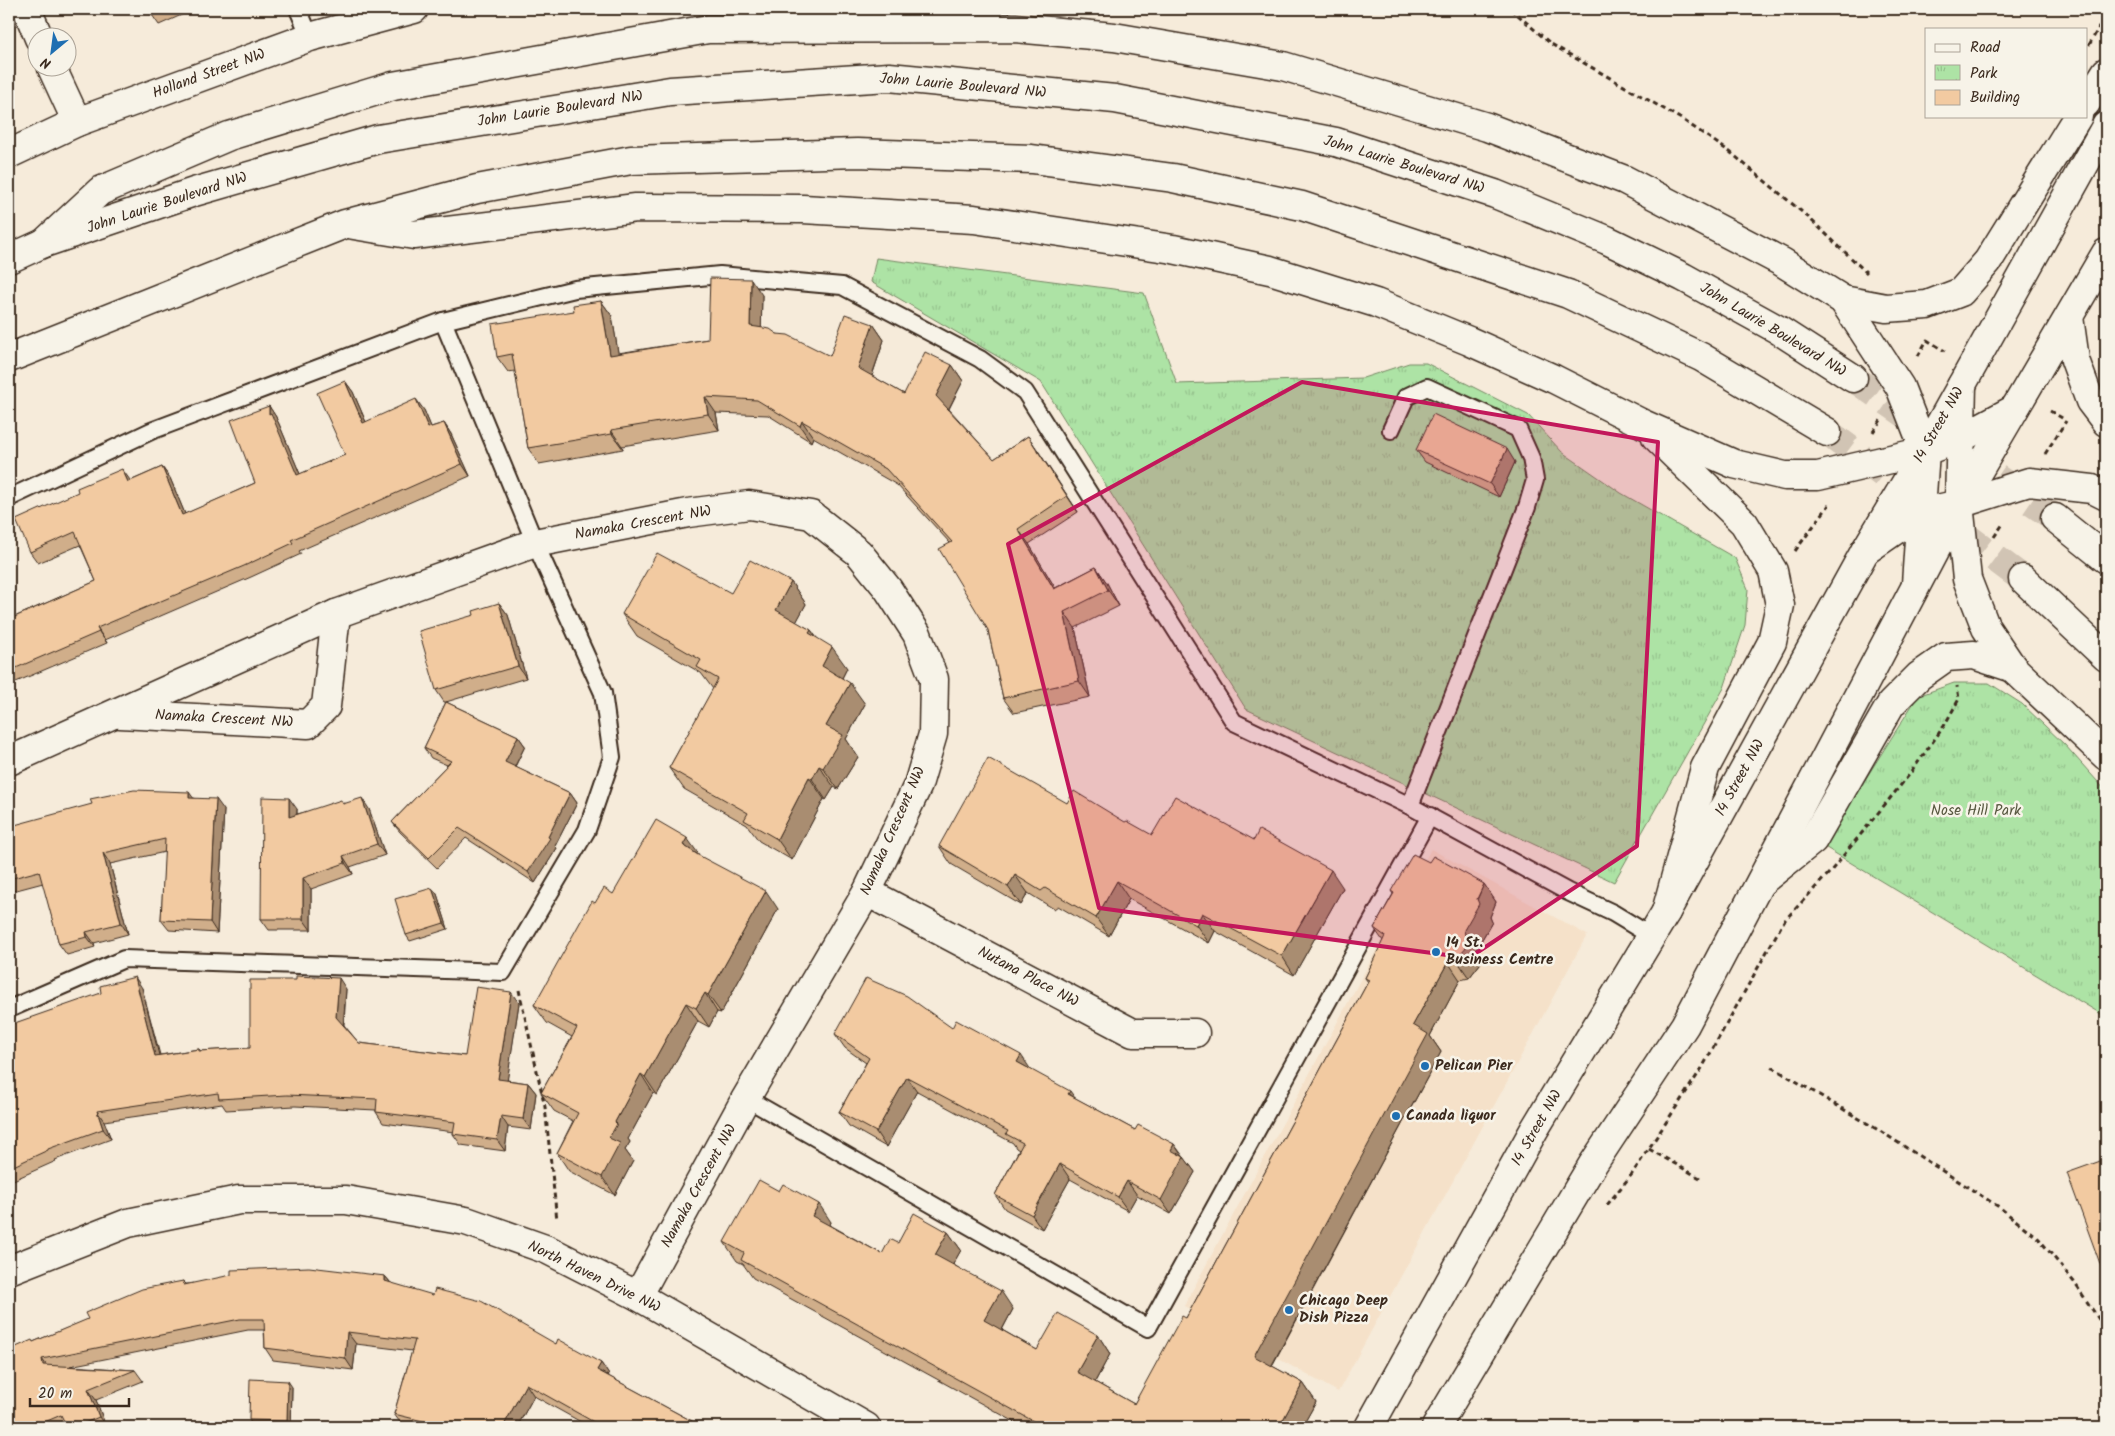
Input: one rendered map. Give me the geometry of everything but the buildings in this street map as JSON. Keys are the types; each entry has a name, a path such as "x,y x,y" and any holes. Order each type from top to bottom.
{"main road":[{"path":"27,9 36,28"},
{"name":"Holland Street NW","path":"9,154 77,122 310,36 414,9"},
{"path":"44,243 100,191 229,136 393,86 708,29 1014,28 1114,38 1283,66 1487,127 1625,180 1782,262 1843,300 1886,308 1927,306 1961,292 1988,261 2077,118"},
{"path":"2088,100 2106,72"},
{"name":"John Laurie Boulevard NW","path":"9,259 44,243 194,192 378,139 670,91 889,77 1115,99 1336,142 1495,194 1607,240 1683,277 1777,329 1853,378"},
{"path":"57,78 77,122"},
{"name":"14 Street NW","path":"1369,1427 1534,1130 1666,912 1864,551 1925,451 2106,126"},
{"path":"9,358 345,224 477,189 631,160 857,153 1022,158 1173,178 1302,206 1568,294 1701,357 1827,432"},
{"path":"345,224 414,235 636,208 802,209 974,219 1173,249 1270,270 1376,303 1503,356 1554,379 1643,424 1734,464 1785,476 1818,476 1925,451 1961,438 2013,410"},
{"path":"1436,1427 1593,1164 1685,1025 1959,504 2106,252"},
{"path":"1843,300 1900,387 1925,451 1916,584"},
{"path":"2069,317 2076,360 2090,401 2106,422"},
{"path":"1962,385 1959,504 1967,579 1986,628 2013,668 2106,756"},
{"path":"1643,424 1744,523 1772,571 1780,605 1772,642 1705,768 1666,912"},
{"path":"1864,551 1920,513 1959,504 2029,482 2092,489 2106,496"},
{"name":"Namaka Crescent NW","path":"9,761 336,614 535,543 688,512 749,505 811,515 859,553 888,589 916,634 934,678 933,734 918,785 868,892 746,1098 638,1296"},
{"path":"2056,518 2106,559"},
{"path":"2023,579 2106,657"},
{"name":"Namaka Crescent NW","path":"114,714 308,724 326,706 336,614"},
{"path":"1761,882 1813,840 1891,704 1919,676 1946,657 1974,654 2013,668"},
{"name":"Nutana Place NW","path":"868,892 1132,1034 1195,1033"},
{"name":"North Haven Drive NW","path":"9,1270 128,1223 239,1200 346,1200 466,1221 548,1250 638,1296 852,1424"}],"lane":[{"path":"298,9 310,36"},
{"path":"9,498 151,431 443,321 575,289 720,276 842,286 980,358 1025,392 1234,722 1430,816 1651,936"},
{"path":"9,1009 124,959 504,972 587,830 612,757 603,693 535,543 443,321"},
{"path":"1391,430 1406,397 1427,387 1518,429 1531,458 1535,480 1527,507 1410,806"},
{"path":"746,1098 1148,1328 1430,816"}],"path":[{"path":"1511,9 1551,44 1683,120 1730,152 1808,217 1872,277"},
{"path":"2088,46 2106,15"},
{"path":"1927,340 1949,354"},
{"path":"2044,408 2066,421"},
{"path":"2050,444 2069,416"},
{"path":"1790,557 1834,499"},
{"path":"1702,1068 1784,921 1830,872 1909,775 1944,726 1959,699 1956,679"},
{"path":"512,957 545,1107 558,1228 548,1250"},
{"path":"1772,1067 1880,1131 1999,1207 2038,1239 2074,1282 2106,1330"},
{"path":"1649,1149 1700,1178"}],"highlighted area":[{"path":"1302,382 1658,442 1637,846 1469,958 1099,908 1008,544"}],"shaded area":[{"path":"1431,849 1587,935 1338,1392 1184,1306"}],"green space":[{"path":"876,258 1144,293 1177,384 1363,378 1409,363 1426,363 1528,415 1562,452 1621,493 1735,558 1748,589 1745,625 1724,688 1614,882 1246,709 1041,382 871,282"},
{"name":"Nose Hill Park","path":"1954,683 1989,683 2022,704 2065,745 2106,791 2106,1017 1823,846 1918,696"}],"tunnel":[{"path":"1853,378 1923,426"},
{"path":"1827,432 2023,579"},
{"path":"1962,454 2055,518"}],"place":[{"name":"14 St. Business Centre","path":"1436,952"},
{"name":"Pelican Pier","path":"1425,1066"},
{"name":"Canada liquor","path":"1396,1116"},
{"name":"Chicago Deep Dish Pizza","path":"1289,1310"}]}
